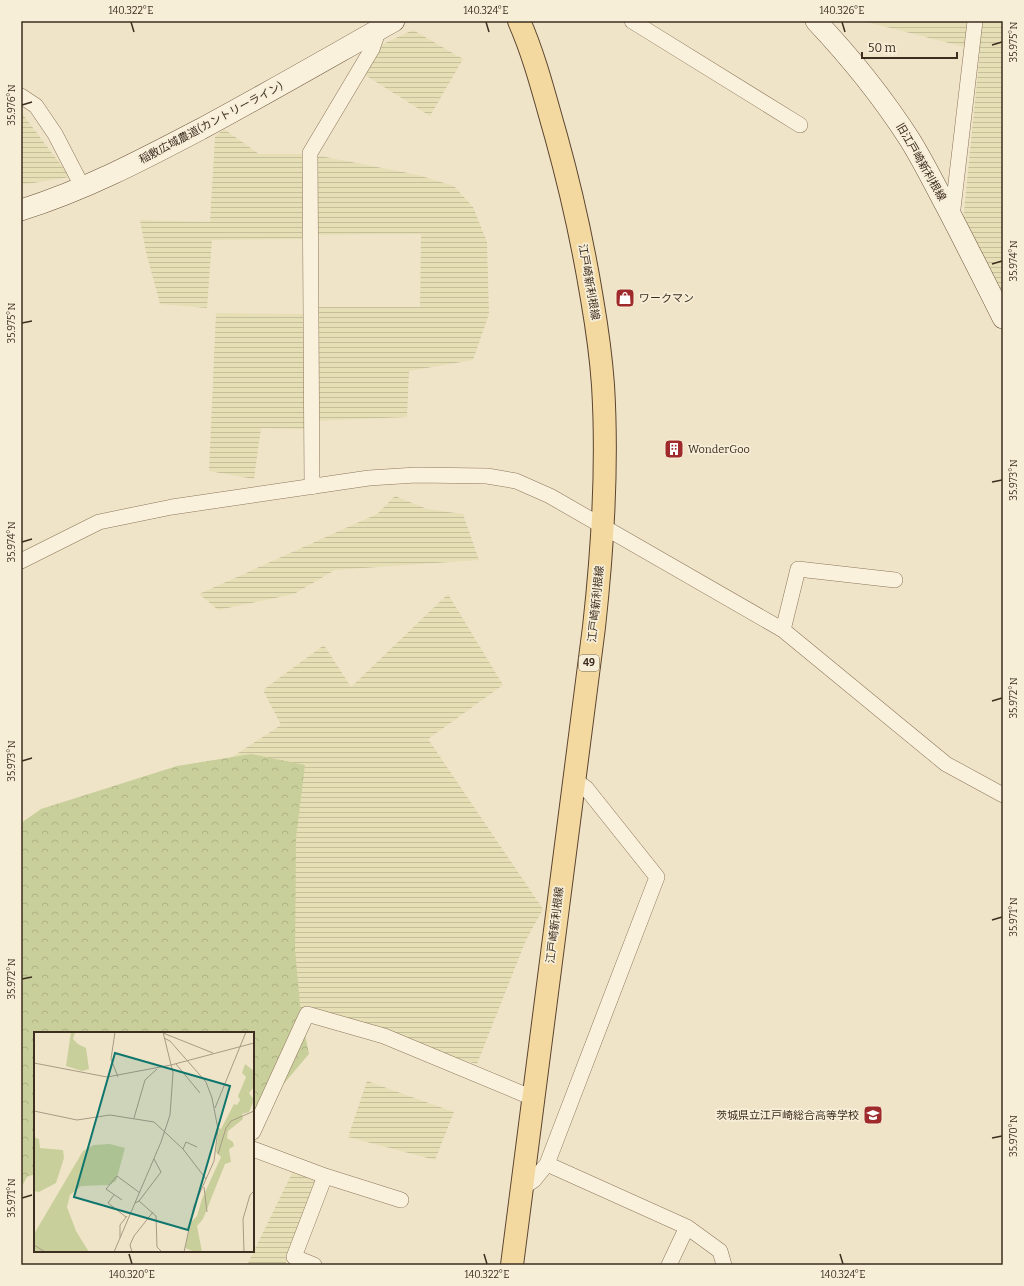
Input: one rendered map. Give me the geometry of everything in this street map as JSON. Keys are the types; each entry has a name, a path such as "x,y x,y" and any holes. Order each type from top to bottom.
{"main road":[{"name":"江戸崎新利根線","path":"512,1265 594,627 604,526 605,431 603,385 598,337 578,222 564,163 535,66 519,21"}],"street":[{"path":"632,21 800,125"},
{"name":"旧江戸崎新利根線","path":"816,21 838,45 885,104 910,140 952,217 1003,318"},
{"path":"952,217 975,21"},
{"path":"312,487 310,153 387,25"},
{"name":"稲敷広域農道(カントリーライン)","path":"21,210 83,188 148,157 289,81 387,25"},
{"path":"21,96 36,106 56,134 83,188"},
{"path":"21,561 99,522 172,507 376,477 416,475 487,476 516,481 550,496 604,526 783,630 946,764 1003,795"},
{"path":"783,630 798,569 895,580"},
{"path":"522,1188 534,1180 547,1164 657,877 586,788 574,780"},
{"path":"254,1130 306,1014 384,1036 533,1098"},
{"path":"254,1150 325,1176 401,1200"},
{"path":"547,1164 688,1227 720,1251 724,1265"},
{"path":"314,1265 294,1257 325,1176"},
{"path":"670,1265 688,1227"}],"shaded area":[{"path":"863,21 1003,21 1003,294 963,221 980,51"},
{"path":"413,30 463,59 430,116 365,75 383,44"},
{"path":"21,112 70,177 21,185"},
{"path":"224,129 259,154 303,154 302,239 212,240 207,308 160,304 146,252 140,220 210,222 215,137"},
{"path":"315,155 418,175 454,186 473,207 487,242 489,314 473,360 409,371 407,417 314,421 315,307 420,307 421,234 316,235"},
{"path":"216,313 304,314 304,429 261,428 254,479 209,471"},
{"path":"395,496 427,509 463,514 479,560 335,570 294,594 218,610 199,594 377,514"},
{"path":"448,594 503,685 428,739 543,909 526,940 477,1064 377,1035 310,1006 254,1146 254,1032 185,1032 229,759 281,725 263,690 324,645 351,687"},
{"path":"367,1081 454,1112 435,1160 348,1137"},
{"path":"297,1163 324,1177 285,1265 247,1265"}],"green space":[{"path":"251,754 305,765 296,838 295,950 301,1015 309,1054 264,1107 254,1111 254,1032 34,1032 34,1174 27,1177 21,1188 21,823 41,809 177,766"}],"place":[{"name":"ワークマン","path":"625,298"},
{"name":"WonderGoo","path":"674,449"},
{"name":"茨城県立江戸崎総合高等学校","path":"873,1115"}]}
